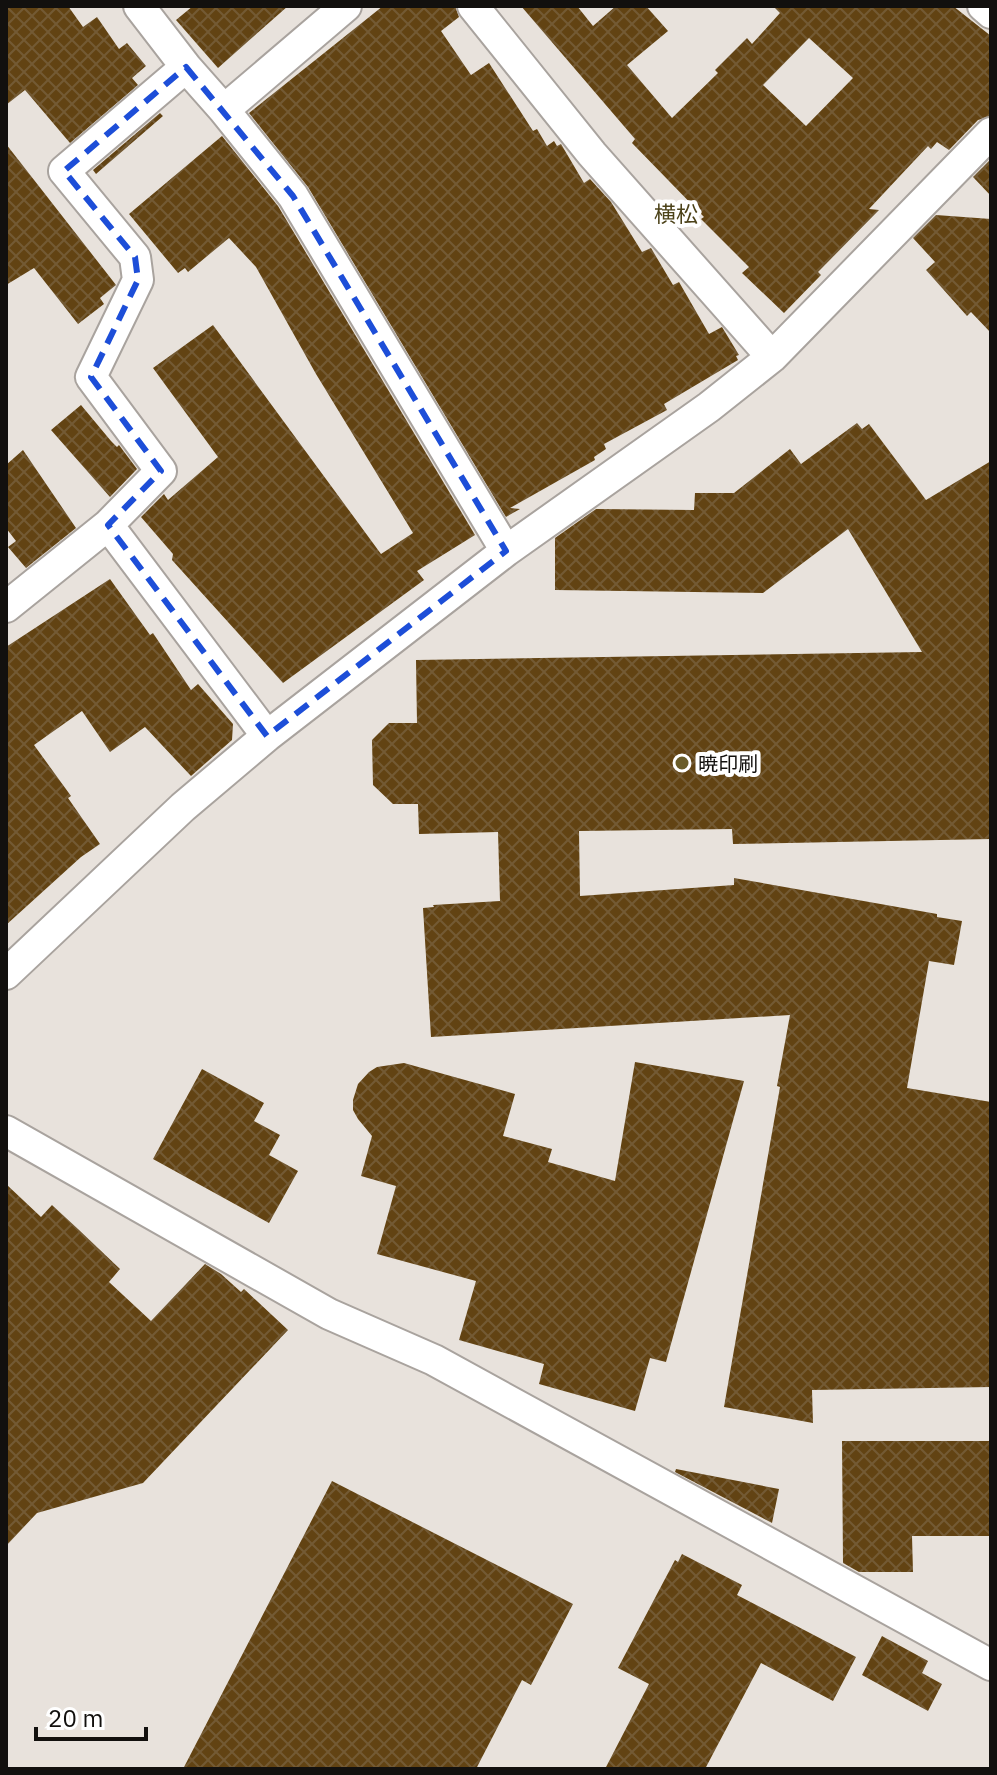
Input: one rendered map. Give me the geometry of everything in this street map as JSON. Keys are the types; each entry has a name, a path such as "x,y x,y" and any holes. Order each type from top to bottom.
{"street":[{"path":"139,6 293,196 506,551"},
{"path":"224,110 346,6"},
{"path":"473,6 592,154 772,357"},
{"path":"983,6 991,13"},
{"path":"6,607 108,525 161,471 91,377 138,280 135,257 64,171 186,67"},
{"path":"6,974 183,807 267,736 506,551 709,407 772,357 991,133"},
{"path":"108,525 267,736"},
{"path":"6,1131 329,1314 434,1360 991,1665"}],"highlighted area":[{"path":"186,67 293,196 506,551 267,736 108,525 161,471 91,377 138,280 135,257 64,171"}],"building":[{"path":"6,6 68,6 83,27 97,17 119,49 127,43 146,66 132,78 138,85 70,143 25,90 6,105"},
{"path":"193,6 288,6 218,68 176,20"},
{"path":"383,6 455,6 459,17 441,31 471,75 489,63 533,131 537,129 547,146 554,141 557,146 561,144 584,183 590,179 611,202 642,252 651,248 673,285 679,282 709,334 722,327 739,355 736,356 738,360 664,404 667,410 604,444 606,449 594,457 595,460 510,508 520,509 506,517 308,187 249,113"},
{"path":"521,6 577,6 593,26 616,6 646,6 668,31 627,65 672,118 718,73 715,70 747,38 752,44 780,13 773,6 953,6 991,36 991,116 978,120 949,150 937,142 931,149 928,146 869,209 879,210 818,272 821,275 784,313 742,273 749,267 632,143 635,139","holes":["809,38 853,78 806,126 763,85"]},
{"path":"160,113 163,116 96,174 93,170"},
{"path":"222,136 278,206 475,535 417,571 424,580 283,683 172,560 173,554 141,517 164,494 168,500 218,457 153,368 213,325 381,554 413,533 316,374 256,267 229,238 188,272 185,268 178,273 129,214"},
{"path":"6,144 116,285 100,298 104,304 78,324 34,268 6,285"},
{"path":"991,159 991,196 973,177"},
{"path":"936,215 991,219 991,333 971,312 967,316 926,270 935,262 913,238"},
{"path":"81,405 137,469 110,497 51,430"},
{"path":"857,423 862,429 869,424 926,500 991,461 991,839 733,844 732,829 579,831 580,896 734,885 734,878 962,921 954,965 929,961 907,1088 991,1102 991,1387 812,1390 813,1423 724,1407 790,1015 431,1037 423,908 500,901 498,832 419,834 418,804 393,804 373,785 372,740 389,723 417,723 416,660 922,652 848,529 763,593 555,590 555,538 596,509 694,510 695,493 734,493 790,449 801,464"},
{"path":"23,450 76,528 26,568 8,547 16,541 6,528 6,465"},
{"path":"110,579 150,635 153,633 191,690 198,684 233,724 232,740 191,776 145,727 110,752 82,711 34,745 71,796 68,798 100,844 81,857 6,925 6,647"},
{"path":"635,1062 744,1081 666,1362 650,1358 635,1411 539,1384 544,1364 459,1340 476,1281 377,1254 396,1186 361,1176 372,1136 353,1110 353,1100 358,1084 369,1072 377,1067 404,1063 515,1094 503,1136 552,1149 548,1162 615,1181"},
{"path":"202,1069 264,1103 254,1121 280,1135 269,1155 298,1171 269,1223 153,1159"},
{"path":"6,1184 41,1217 52,1205 78,1229 120,1269 109,1282 151,1321 205,1264 241,1292 244,1289 288,1330 143,1483 37,1513 6,1546"},
{"path":"842,1441 991,1441 991,1536 912,1536 913,1572 859,1572 843,1563"},
{"path":"676,1469 779,1489 772,1523 675,1472"},
{"path":"332,1481 573,1604 531,1685 522,1680 476,1769 183,1769"},
{"path":"682,1554 742,1585 737,1595 856,1657 833,1701 761,1663 705,1769 605,1769 649,1684 618,1668 675,1560 678,1562"},
{"path":"882,1636 928,1661 922,1673 942,1684 928,1711 862,1675"}],"place":[{"name":"暁印刷","path":"682,763"}],"district":[{"name":"横松","path":"676,213"}]}
